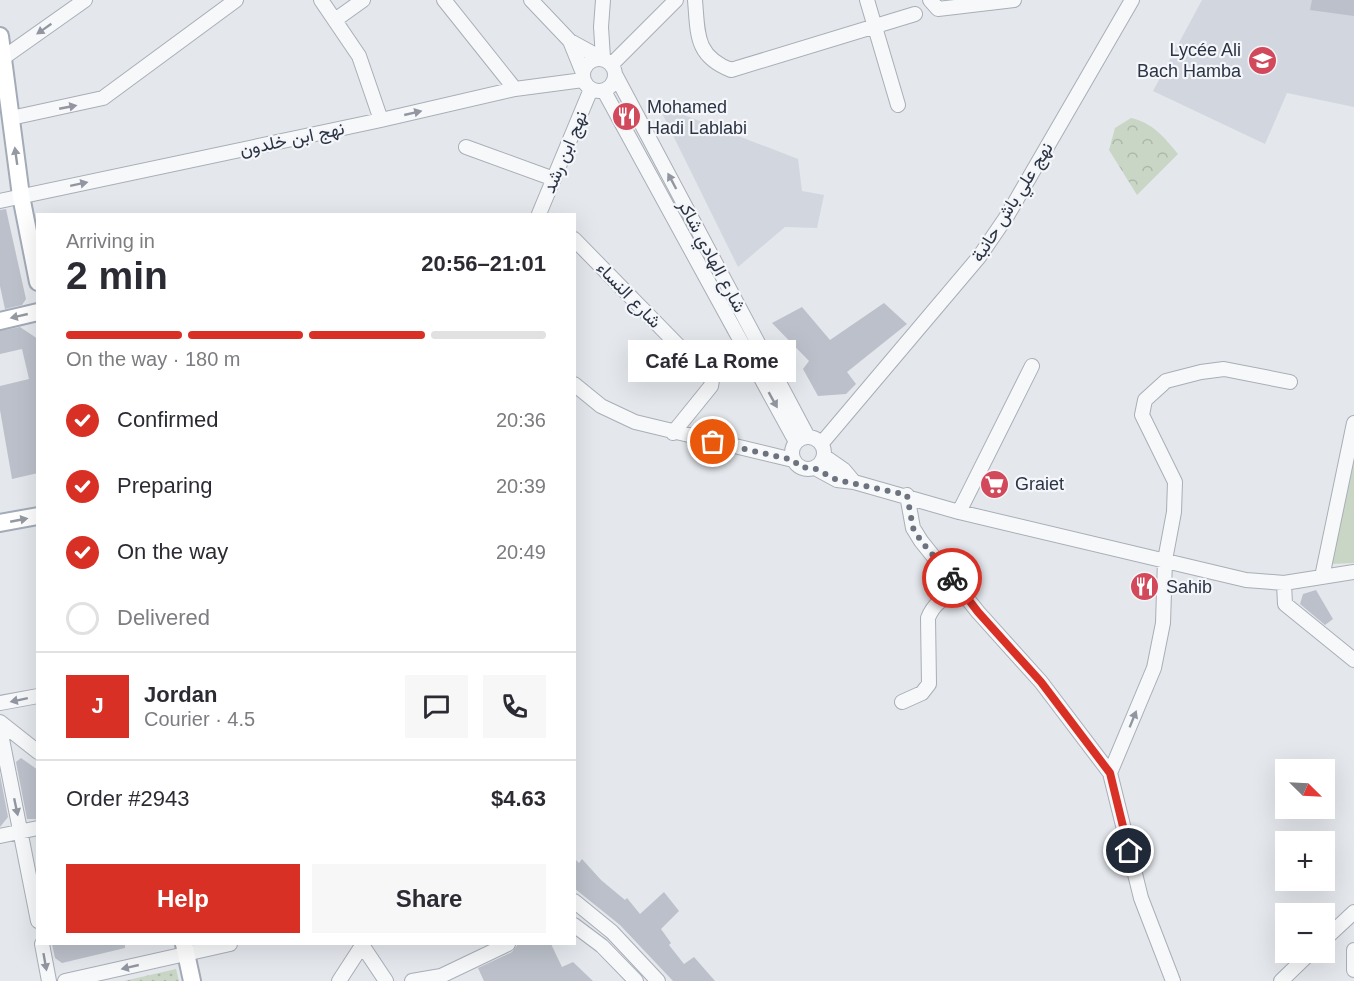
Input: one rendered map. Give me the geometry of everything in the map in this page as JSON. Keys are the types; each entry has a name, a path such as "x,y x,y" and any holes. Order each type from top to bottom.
{"main road":[{"path":"0,36 3,84 11,118 21,196 35,255"},
{"path":"0,321 36,312"},
{"path":"0,524 36,516"},
{"path":"185,949 192,981"}],"street":[{"path":"3,58 85,0"},
{"path":"11,118 102,99 236,0"},
{"path":"321,0 359,56 381,120"},
{"path":"335,20 363,0"},
{"path":"444,0 515,89"},
{"path":"531,0 570,41 608,64"},
{"path":"603,0 601,27 608,64 614,82 590,83 588,62 608,64 675,0"},
{"path":"695,0 699,42 702,50 715,63 730,70 875,28 915,14"},
{"path":"867,0 898,105"},
{"path":"930,0 938,9 961,4 1014,0"},
{"name":"نهج علي باش حانبة","path":"823,450 980,257 1007,216 1132,0"},
{"name":"شارع الهادي شاكر","path":"570,41 590,83 802,439"},
{"name":"شارع الهادي شاكر","path":"608,64 802,439"},
{"name":"نهج ابن خلدون","path":"0,201 381,120 515,89 590,83"},
{"name":"نهج ابن رشد","path":"544,212 554,178 590,83"},
{"path":"466,147 554,178"},
{"name":"شارع النساء","path":"576,241 712,380 711,386 673,433"},
{"path":"958,512 1032,366"},
{"path":"1110,773 1154,668 1163,623 1165,560 1174,512 1175,482 1142,415 1145,399 1166,381 1224,369 1290,382"},
{"path":"576,386 614,414 673,433 793,460 800,467 814,468 837,480 907,495 958,512 1246,580 1284,583 1354,572"},
{"path":"1322,577 1354,423"},
{"path":"793,460 792,454 802,439 823,450 854,482"},
{"path":"814,468 823,450"},
{"path":"907,495 913,528 921,541 978,612 1041,682 1110,773 1142,898 1173,981"},
{"path":"1284,583 1285,604 1354,660"},
{"path":"902,702 922,693 929,684 928,618 934,604 961,588"},
{"path":"0,703 36,696"},
{"path":"0,722 36,750"},
{"path":"0,729 36,910"},
{"path":"0,836 36,828"},
{"path":"576,903 612,932 658,981"},
{"path":"1335,930 1354,912"},
{"path":"576,926 602,946 636,981"},
{"path":"42,945 48,981"},
{"path":"65,981 185,949 221,945"},
{"path":"339,981 361,945"},
{"path":"363,945 386,981"},
{"path":"412,981 441,976 506,945"},
{"path":"1354,950 1354,970"},
{"path":"1281,981 1300,963"}],"shaded area":[{"name":"Lycée Ali Bach Hamba","path":"1202,0 1354,0 1354,107 1287,93 1265,144 1153,91"},
{"path":"658,105 798,159 802,191 824,195 817,228 785,227 738,267"}],"green space":[{"path":"1131,118 1152,127 1178,154 1137,195 1109,150 1115,128"},
{"path":"1354,451 1354,563 1331,564"},
{"path":"176,969 179,981 124,981"}],"building":[{"path":"1312,0 1354,0 1354,16 1310,10"},
{"path":"6,209 26,299 22,305 5,309 0,286 0,210"},
{"path":"884,303 907,324 847,372 856,384 846,394 818,396 803,369 809,361 772,323 802,307 830,340"},
{"path":"20,327 36,338 36,473 12,479 0,410 0,386 29,379 22,349 0,354 0,331"},
{"path":"1316,590 1333,619 1325,625 1300,604 1303,594"},
{"path":"21,758 36,769 36,819 27,819 16,762"},
{"path":"0,775 8,817 0,827"},
{"path":"582,859 601,880 625,900 627,898 640,914 664,892 679,911 661,929 671,943 669,945 684,964 694,957 715,981 673,981 620,925 576,890 576,860 579,863"},
{"path":"52,945 125,945 125,948 62,963 55,958"},
{"path":"517,945 551,945 562,967 573,962 593,981 484,981 478,968 512,952"}],"way so far":[{"path":"713,442 793,460 800,467 814,468 837,480 907,495 913,528 952,578"}],"place":[{"name":"Lycée Ali Bach Hamba","path":"1262,60"},
{"name":"Mohamed Hadi Lablabi","path":"626,117"},
{"name":"Café La Rome","path":"713,442"},
{"name":"Graiet","path":"994,484"},
{"name":"Sahib","path":"1145,587"}],"route":[{"path":"952,578 978,612 1041,682 1110,773 1129,851"}]}
